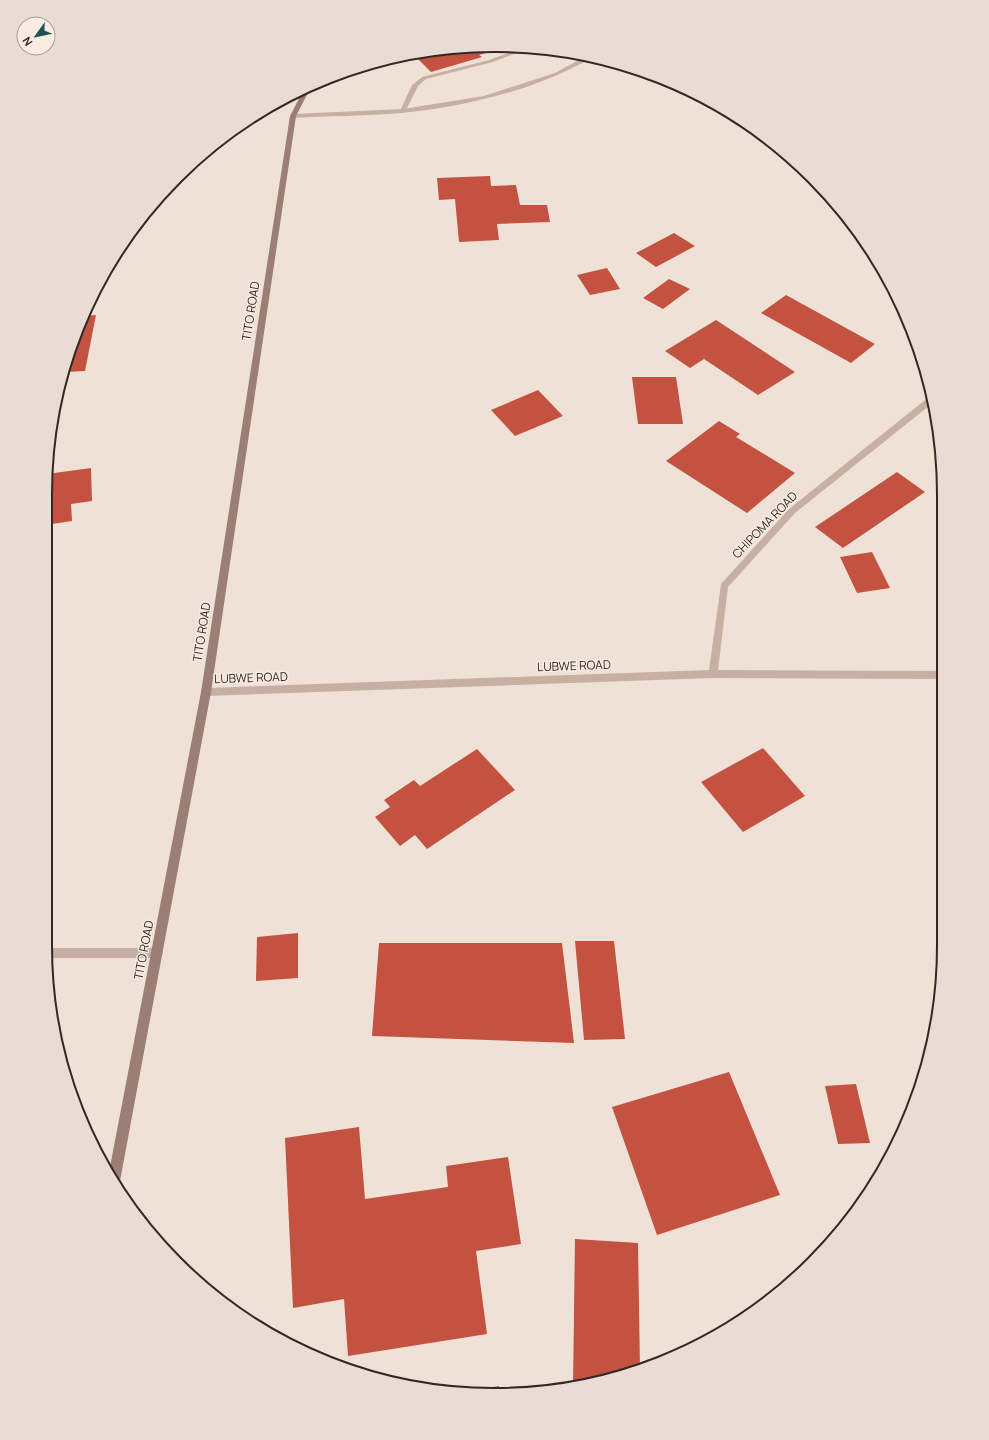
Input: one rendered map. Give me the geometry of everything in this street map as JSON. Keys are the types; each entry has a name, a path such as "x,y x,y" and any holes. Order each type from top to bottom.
{"main road":[{"name":"TITO ROAD","path":"115,1174 206,692 293,116 303,96"}],"street":[{"path":"403,111 415,85 424,78 490,61 514,53"},
{"path":"293,116 403,111 485,98 557,74 581,61"},
{"name":"CHIPOMA ROAD","path":"713,674 724,586 792,511 927,403"},
{"name":"LUBWE ROAD","path":"206,692 713,674 937,676"},
{"path":"52,953 157,953"}],"building":[{"path":"489,52 479,55 482,57 431,72 418,59 466,53"},
{"path":"490,176 491,186 516,185 520,205 547,205 550,222 497,224 499,240 459,242 455,199 439,200 437,178"},
{"path":"674,233 695,246 656,267 636,253"},
{"path":"607,268 620,289 590,295 577,275"},
{"path":"669,279 690,289 663,309 643,298"},
{"path":"786,295 875,344 851,363 761,313"},
{"path":"96,315 85,371 69,372 75,352 90,316"},
{"path":"716,320 795,372 758,395 704,359 690,368 665,351"},
{"path":"632,377 676,377 683,424 638,424"},
{"path":"538,390 563,416 515,436 491,410"},
{"path":"719,421 740,434 736,437 795,473 747,513 666,461"},
{"path":"91,468 92,501 71,504 72,521 52,524 53,473"},
{"path":"897,472 925,492 843,548 815,527"},
{"path":"872,552 890,588 857,593 840,557"},
{"path":"763,748 805,796 743,832 701,782"},
{"path":"477,749 515,790 427,849 415,835 400,846 375,817 390,807 384,800 414,780 420,786"},
{"path":"298,933 298,978 256,981 257,937"},
{"path":"575,941 614,941 625,1039 584,1040"},
{"path":"379,943 562,943 574,1043 372,1036"},
{"path":"729,1072 780,1195 657,1235 612,1107"},
{"path":"856,1084 870,1143 838,1144 825,1086"},
{"path":"359,1127 365,1199 448,1187 446,1166 508,1157 521,1244 476,1251 487,1334 348,1356 344,1299 293,1308 285,1138"},
{"path":"575,1239 638,1243 640,1364 609,1373 573,1380"},
{"path":"499,1386 499,1388 488,1388"}]}
